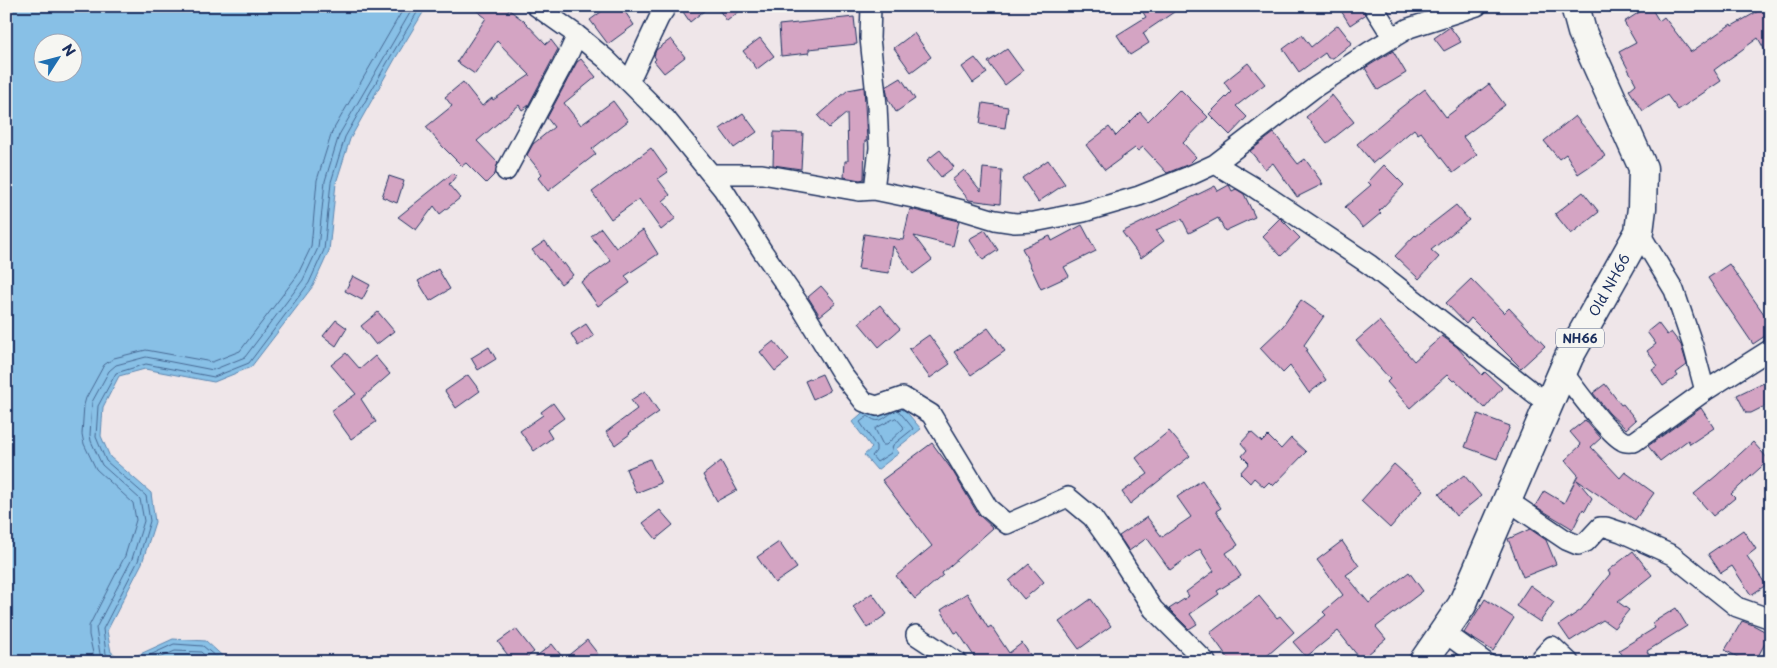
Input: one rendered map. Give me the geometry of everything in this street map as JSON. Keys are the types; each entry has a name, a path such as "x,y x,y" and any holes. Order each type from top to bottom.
{"main road":[{"name":"Old NH66","path":"1423,662 1462,604 1569,357 1638,232 1642,208 1643,168 1582,32 1575,6"}],"street":[{"path":"536,6 606,59 666,119 723,189 801,307 842,374 864,402 877,406 903,396 931,414 988,508 1007,524 1068,497 1092,517 1153,609 1206,662"},
{"path":"629,82 659,18 667,6"},
{"path":"871,6 870,38 879,148 874,190"},
{"path":"1373,6 1393,38"},
{"path":"711,174 762,174 859,191 874,190 946,206 994,220 1015,223 1034,222 1084,212 1138,196 1215,164 1314,88 1409,28 1478,6"},
{"path":"506,171 568,55 576,35"},
{"path":"1215,164 1252,186 1370,265 1548,404"},
{"path":"1638,232 1674,290 1693,346 1705,391"},
{"path":"1562,372 1606,427 1625,442 1634,442 1705,391 1771,349"},
{"path":"1507,500 1566,540 1578,545 1586,542 1600,527 1621,532 1672,555 1737,607 1771,619"},
{"path":"1444,632 1486,662"},
{"path":"916,635 958,662"},
{"path":"1538,662 1552,646 1569,662"}],"water":[{"path":"6,6 427,6 350,139 336,183 329,251 313,286 251,367 214,382 145,369 119,376 103,407 101,436 110,457 151,493 155,522 142,563 107,631 111,652 125,661 173,639 206,641 229,662 6,662"},
{"path":"898,402 921,429 896,449 899,453 877,470 864,455 872,448 852,422 869,407 876,417"}],"building":[{"path":"471,6 504,6 524,21 546,44 551,40 558,49 528,106 522,110 519,105 477,141 498,163 495,174 486,183 466,163 462,166 426,127 452,106 445,97 463,82 482,106 530,75 497,41 475,74 457,62 486,18"},
{"path":"609,6 621,6 634,25 608,44 590,20"},
{"path":"679,6 710,6 690,22"},
{"path":"716,6 746,6 727,21"},
{"path":"1139,6 1159,6 1160,8 1170,6 1174,12 1143,33 1149,43 1130,55 1117,35 1146,17"},
{"path":"1338,6 1362,6 1365,15 1350,25"},
{"path":"1649,6 1659,21 1664,17 1691,52 1731,24 1732,26 1767,6 1771,6 1771,61 1758,38 1714,70 1721,81 1678,110 1667,95 1643,111 1629,90 1636,84 1619,52 1636,43 1624,22"},
{"path":"854,17 857,44 809,49 809,53 781,56 779,25"},
{"path":"1338,25 1352,43 1333,58 1328,58 1325,53 1299,72 1283,49 1302,35 1311,47"},
{"path":"1450,27 1461,42 1444,51 1434,38"},
{"path":"914,33 931,57 911,72 894,48"},
{"path":"760,38 774,56 757,69 743,51"},
{"path":"671,39 685,57 664,73 654,61 656,59 654,56 656,50"},
{"path":"1007,49 1023,71 1005,85 988,62"},
{"path":"1393,51 1406,73 1378,90 1365,68"},
{"path":"975,58 987,73 973,83 962,67"},
{"path":"581,59 596,77 564,103 581,125 613,101 628,121 592,149 596,154 548,191 538,178 542,174 527,155 533,144 554,127 547,118 577,62"},
{"path":"1248,63 1265,84 1236,106 1247,117 1230,135 1209,114 1231,92 1224,82"},
{"path":"901,78 915,99 896,112 888,99 886,87"},
{"path":"1489,84 1505,105 1463,137 1477,155 1453,173 1421,132 1418,134 1414,129 1373,163 1357,144 1425,89 1446,117"},
{"path":"864,87 867,141 865,141 864,179 860,180 844,177 845,161 848,161 847,113 829,128 818,116 848,90"},
{"path":"1180,89 1208,117 1183,143 1196,157 1189,164 1167,173 1143,147 1138,151 1135,148 1105,170 1086,145 1109,127 1116,136 1140,112 1148,121"},
{"path":"1332,95 1354,122 1327,143 1306,117"},
{"path":"983,103 1008,107 1005,128 980,124"},
{"path":"743,113 757,132 734,148 720,129"},
{"path":"1575,116 1605,156 1578,174 1566,154 1559,159 1544,141"},
{"path":"774,132 803,133 801,169 773,165"},
{"path":"1274,133 1298,164 1305,159 1323,184 1297,197 1273,163 1265,169 1250,151"},
{"path":"651,148 668,172 658,179 670,195 663,201 676,218 661,230 639,199 611,219 592,192"},
{"path":"940,150 954,167 941,177 927,160"},
{"path":"1048,160 1065,184 1038,202 1022,178"},
{"path":"1384,165 1404,185 1379,211 1381,213 1363,228 1345,207 1371,185 1368,182"},
{"path":"983,168 1002,170 1000,204 969,200 952,180 964,170 981,191"},
{"path":"453,173 456,176 449,185 460,198 440,214 434,206 416,230 398,217"},
{"path":"389,176 404,181 397,203 382,197"},
{"path":"1229,185 1232,191 1236,189 1244,194 1255,217 1225,231 1218,218 1189,233 1182,219 1156,230 1164,241 1141,258 1122,232 1215,186 1218,191"},
{"path":"1583,192 1599,212 1571,234 1555,214"},
{"path":"1456,205 1469,220 1431,250 1439,257 1419,279 1395,256 1415,235"},
{"path":"910,209 959,221 953,246 914,236 932,260 913,274 893,246 889,273 858,269 864,234 903,240"},
{"path":"1280,218 1300,238 1281,256 1262,236"},
{"path":"1082,225 1096,251 1064,267 1069,276 1041,289 1022,248 1050,236 1052,241"},
{"path":"601,228 616,248 643,230 658,254 625,276 630,283 598,306 581,282 611,261 591,236"},
{"path":"985,230 998,250 983,260 969,239"},
{"path":"545,241 573,275 561,284 532,250"},
{"path":"1729,264 1771,324 1771,332 1753,344 1708,278"},
{"path":"438,269 450,289 430,301 418,281"},
{"path":"353,276 370,285 362,300 345,291"},
{"path":"1471,279 1504,313 1509,308 1545,346 1521,368 1471,318 1466,324 1446,303"},
{"path":"821,286 836,303 820,316 808,297"},
{"path":"1301,300 1324,316 1304,345 1326,380 1309,393 1290,366 1283,373 1260,348 1283,326"},
{"path":"880,305 900,329 879,347 859,323"},
{"path":"378,312 394,331 376,345 361,326"},
{"path":"336,320 347,328 336,346 323,336"},
{"path":"1379,321 1414,361 1442,336 1457,347 1482,375 1485,372 1502,388 1485,408 1447,375 1410,408 1387,382 1390,379 1356,341"},
{"path":"1658,323 1667,335 1671,332 1681,345 1687,365 1676,373 1678,376 1663,386 1652,370 1658,366 1647,351 1656,344 1647,332"},
{"path":"586,324 594,336 578,346 571,334"},
{"path":"988,328 1005,351 971,375 954,352"},
{"path":"929,335 950,364 930,378 909,349"},
{"path":"774,341 789,360 775,371 760,352"},
{"path":"489,347 496,359 478,370 471,358"},
{"path":"346,353 360,369 375,356 390,374 361,399 376,422 351,439 331,411 356,394 331,365"},
{"path":"822,374 830,391 813,399 805,381"},
{"path":"468,375 480,391 456,408 445,391"},
{"path":"1764,382 1771,395 1771,403 1751,413 1746,413 1737,395"},
{"path":"1605,384 1621,405 1623,404 1636,420 1626,429 1609,413 1593,393"},
{"path":"645,391 659,412 615,445 606,432 637,409 631,400"},
{"path":"553,403 564,418 547,430 552,438 534,451 520,431 543,415 541,412"},
{"path":"1701,408 1714,428 1690,444 1688,440 1660,461 1648,446"},
{"path":"1478,414 1510,426 1497,459 1465,447"},
{"path":"1585,420 1601,438 1591,447 1620,478 1625,472 1654,493 1635,520 1577,480 1592,498 1585,511 1583,509 1573,529 1535,506 1544,491 1564,503 1578,475 1565,460 1581,445 1570,432"},
{"path":"1169,431 1190,456 1130,504 1122,492 1148,474 1136,458"},
{"path":"1251,432 1262,442 1268,436 1281,449 1291,438 1306,452 1273,486 1269,482 1264,487 1254,478 1250,483 1240,473 1249,463 1242,456 1247,450 1241,443"},
{"path":"1753,442 1769,460 1731,494 1735,498 1713,516 1694,494"},
{"path":"932,443 952,470 978,514 993,528 915,599 896,576 932,546 882,480"},
{"path":"650,459 661,483 636,493 626,469"},
{"path":"721,461 737,490 717,501 703,475"},
{"path":"1394,464 1423,490 1390,528 1361,501"},
{"path":"1464,475 1481,496 1456,516 1439,494"},
{"path":"1202,480 1221,508 1216,511 1238,545 1226,553 1241,576 1217,591 1219,594 1190,614 1197,624 1189,629 1169,609 1189,596 1186,592 1214,571 1200,549 1170,570 1147,538 1129,551 1119,536 1147,517 1162,537 1191,517 1177,497"},
{"path":"660,510 673,525 656,539 643,523"},
{"path":"1530,529 1546,540 1556,564 1523,577 1508,539"},
{"path":"1743,530 1756,549 1747,556 1766,585 1751,595 1732,566 1721,573 1708,554"},
{"path":"1342,541 1359,566 1346,575 1369,603 1409,572 1423,591 1376,627 1386,639 1361,660 1338,631 1306,657 1293,642 1326,615 1323,612 1343,595 1317,560"},
{"path":"779,542 797,568 775,583 757,557"},
{"path":"1633,551 1652,575 1618,602 1629,610 1614,628 1603,620 1570,641 1559,625 1581,610 1610,574 1608,571"},
{"path":"1029,564 1044,582 1024,599 1009,581"},
{"path":"1530,585 1554,602 1540,622 1516,606"},
{"path":"872,593 887,614 867,628 853,607"},
{"path":"967,593 988,628 991,626 1009,653 1022,643 1035,662 978,662 958,632 955,633 941,610"},
{"path":"1259,596 1277,618 1280,616 1294,632 1260,662 1231,662 1210,633"},
{"path":"1091,599 1111,626 1079,649 1059,622"},
{"path":"1485,599 1514,618 1493,651 1464,633"},
{"path":"1676,608 1687,626 1647,651 1649,655 1638,662 1627,662 1619,650 1655,628 1652,623"},
{"path":"1742,621 1770,634 1755,662 1746,662 1725,650"},
{"path":"516,629 534,652 521,662 513,662 498,642"},
{"path":"587,640 598,654 589,662 529,662 552,644 564,659"}]}
